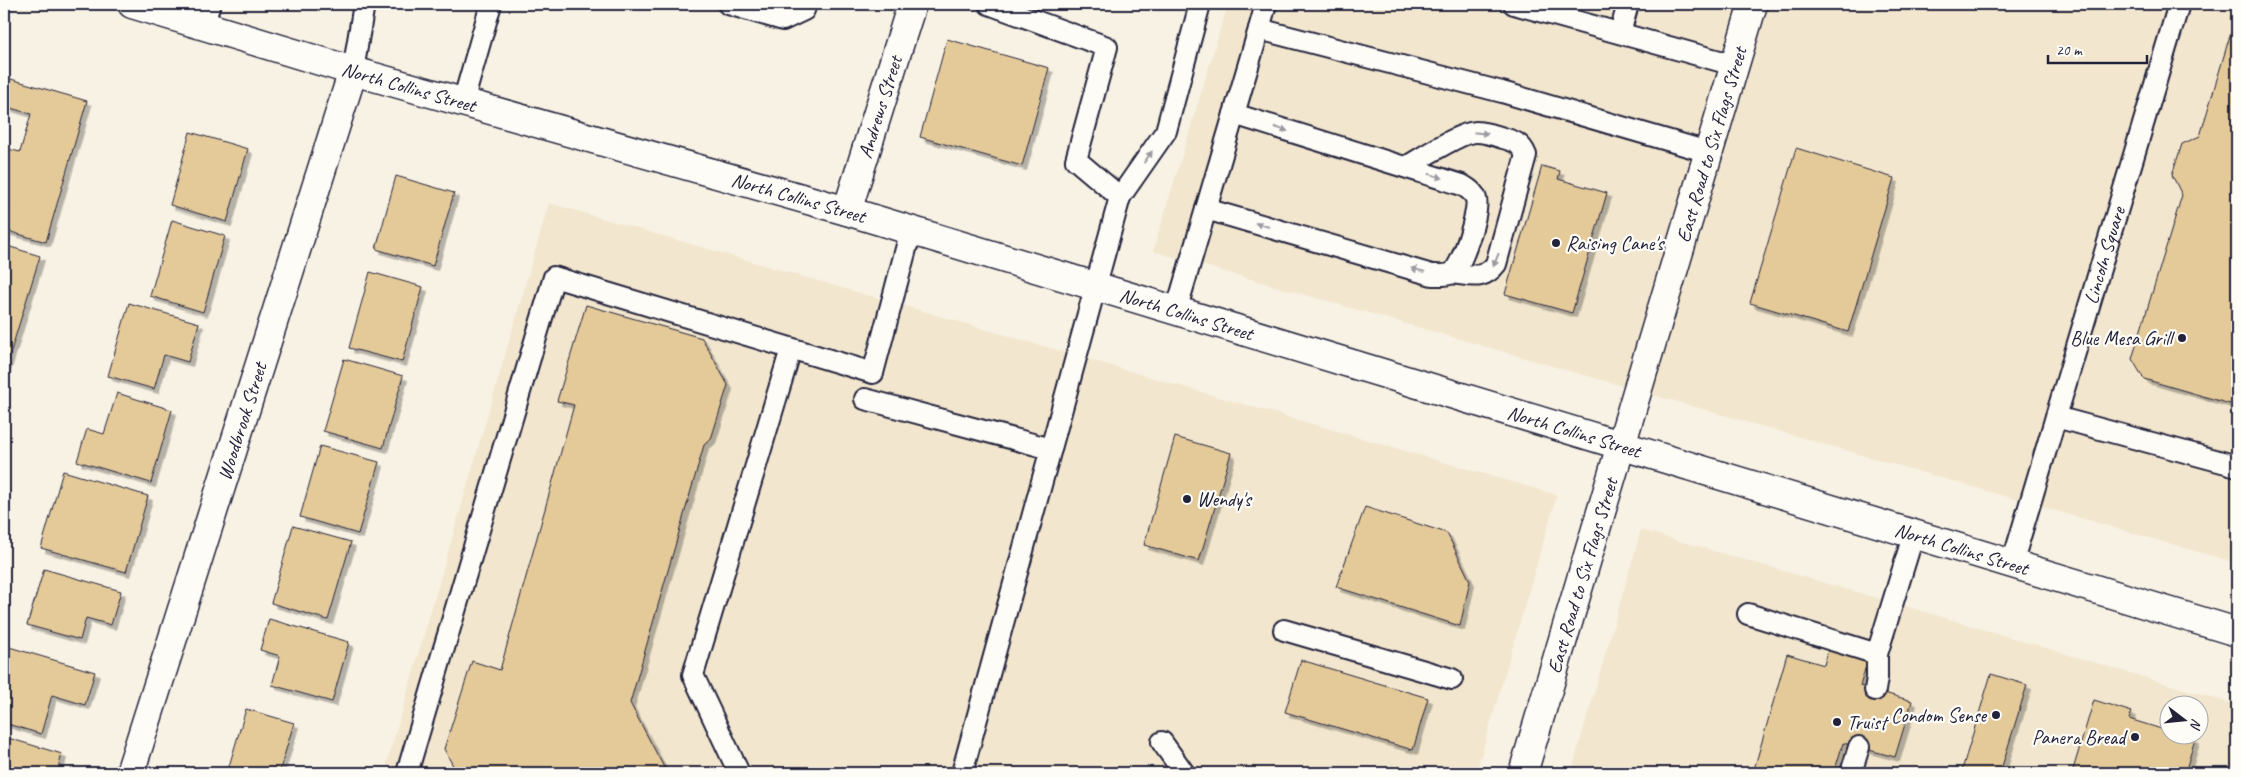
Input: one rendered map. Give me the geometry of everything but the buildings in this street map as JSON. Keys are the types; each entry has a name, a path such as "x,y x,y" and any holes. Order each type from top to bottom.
{"main road":[{"name":"North Collins Street","path":"132,4 206,15 353,71 911,230 2237,632"},
{"name":"Andrews Street","path":"847,211 912,4"},
{"name":"East Road to Six Flags Street","path":"1523,773 1753,4"},
{"name":"Woodbrook Street","path":"130,773 353,71"}],"lane":[{"path":"353,71 364,4"},
{"path":"463,102 491,4"},
{"path":"728,4 783,20 804,10 806,4"},
{"path":"990,4 1107,47 1076,160 1120,197"},
{"path":"962,773 1120,197 1166,131 1200,4"},
{"path":"1176,311 1266,4"},
{"path":"1620,33 1628,4"},
{"name":"Lincoln Square","path":"2012,564 2179,4"},
{"path":"1524,5 1734,65"},
{"path":"1259,29 1502,92 1708,152"},
{"path":"1234,114 1462,184 1476,198 1477,210 1459,265 1452,273"},
{"path":"1206,209 1432,275 1442,276 1452,273 1479,276 1490,272 1496,264 1526,155 1523,147 1517,142 1487,133 1474,132 1461,136 1406,167"},
{"path":"408,773 554,277 872,373 911,230"},
{"path":"739,773 693,675 791,349"},
{"path":"865,399 1051,449"},
{"path":"2056,417 2237,466"},
{"path":"1875,690 1877,654 1914,533"},
{"path":"1748,614 1877,654"},
{"path":"1284,630 1452,679"},
{"path":"1162,742 1184,773"},
{"path":"1851,773 1858,747"}],"shaded area":[{"path":"1228,4 2237,4 2237,563 1153,251"},
{"path":"549,203 1557,495 1476,773 384,773"},
{"path":"1641,530 2200,694 2158,694 2158,744 2208,744 2208,696 2237,705 2237,773 1571,773"}],"place":[{"name":"Raising Cane's","path":"1556,243"},
{"name":"Blue Mesa Grill","path":"2182,338"},
{"name":"Wendy's","path":"1187,499"},
{"name":"Condom Sense","path":"1996,715"},
{"name":"Truist","path":"1837,722"},
{"name":"Panera Bread","path":"2135,737"}]}
